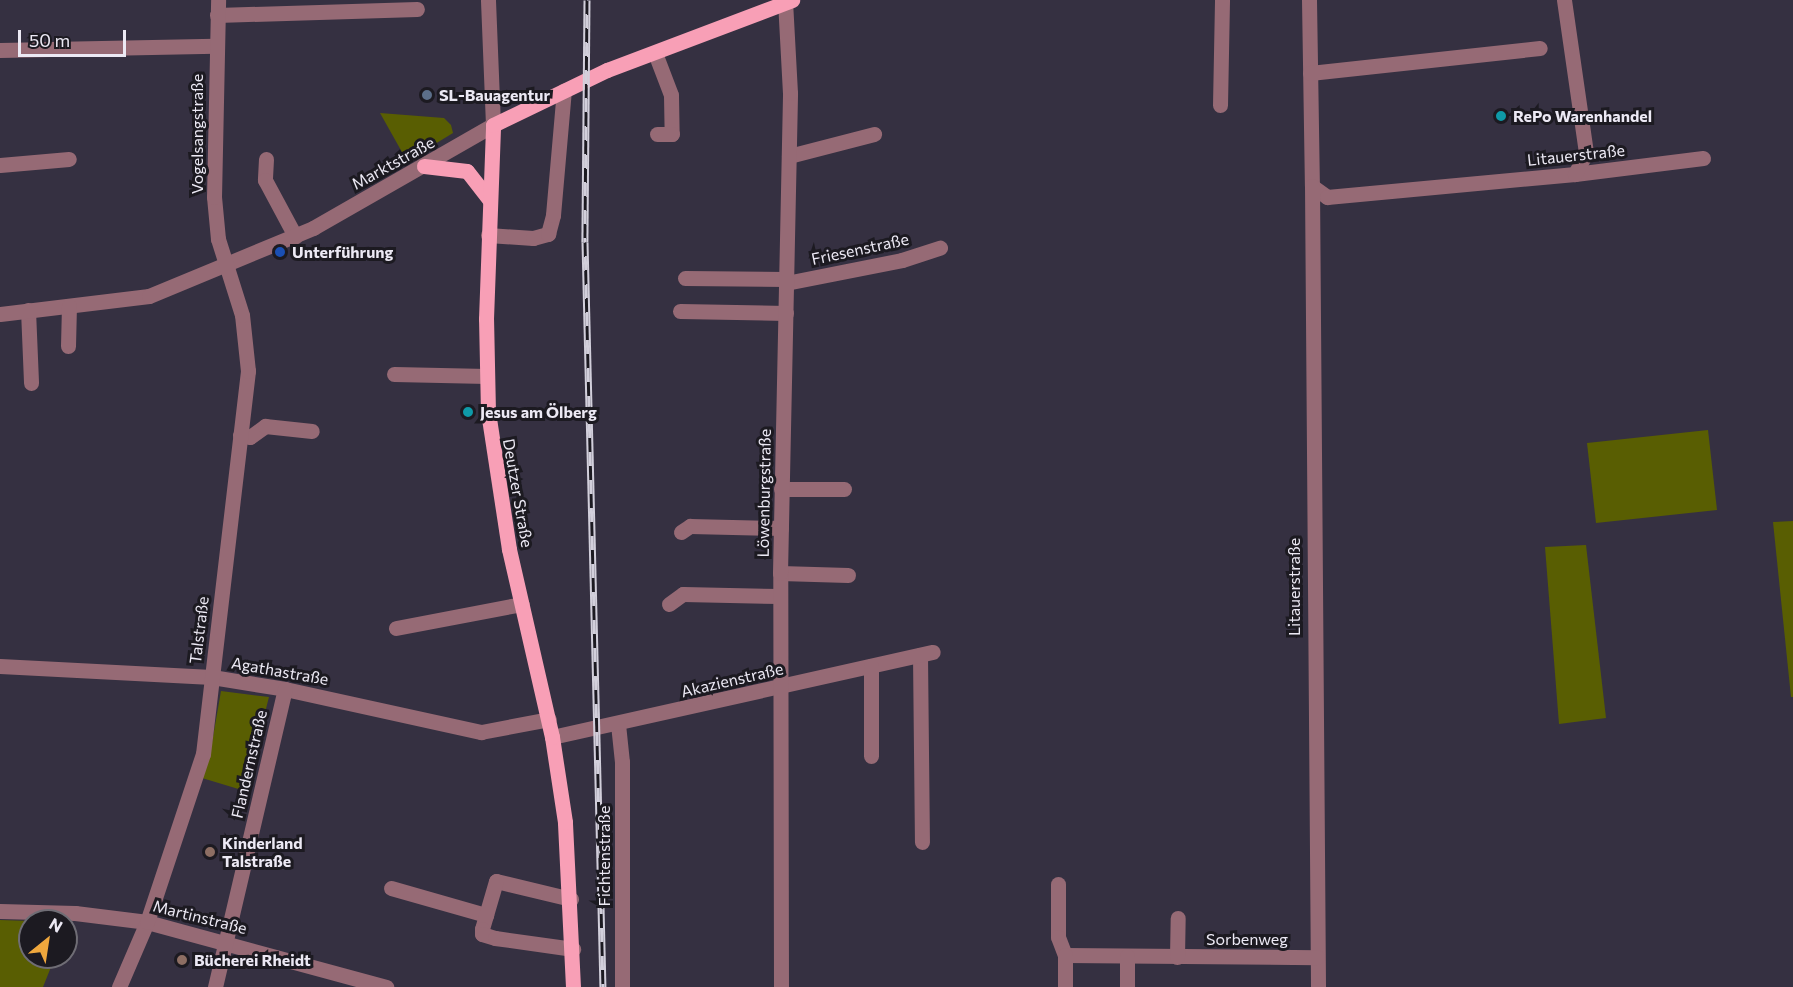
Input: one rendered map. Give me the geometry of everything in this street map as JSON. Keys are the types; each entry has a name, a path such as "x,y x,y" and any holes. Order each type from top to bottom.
{"main road":[{"name":"Marktstraße","path":"493,125 564,90 787,1"},
{"name":"Deutzer Straße","path":"493,125 488,235 487,376 496,480 552,737 571,899 573,987"},
{"path":"424,166 467,171 489,199"}],"street":[{"name":"Deutzer Straße","path":"488,0 493,125"},
{"path":"1220,105 1222,0"},
{"name":"Litauerstraße","path":"1309,0 1312,186 1312,564 1318,987"},
{"path":"1564,0 1586,153 1575,174"},
{"name":"Löwenburgstraße","path":"781,987 780,573 789,156 787,1"},
{"path":"218,7 417,9"},
{"name":"Vogelsangstraße","path":"218,7 215,46 214,197 218,239 228,266"},
{"path":"0,50 215,46"},
{"path":"1310,73 1540,48"},
{"path":"655,53 671,95 672,134 657,134"},
{"path":"488,235 533,238 548,234 554,215 564,90"},
{"name":"Marktstraße","path":"0,314 149,296 228,266 295,236 424,166 493,125"},
{"path":"789,156 874,134"},
{"name":"Litauerstraße","path":"1312,186 1327,197 1575,174 1703,158"},
{"path":"0,165 69,159"},
{"path":"266,159 266,180 295,236"},
{"name":"Friesenstraße","path":"685,278 786,281 902,260 940,248"},
{"name":"Talstraße","path":"119,987 147,922 203,754 248,353 242,315 228,266"},
{"path":"68,346 69,306"},
{"path":"28,310 32,383"},
{"path":"681,315 785,318"},
{"path":"394,374 487,376"},
{"path":"240,435 250,436 265,426 312,431"},
{"path":"782,489 844,489"},
{"path":"681,532 690,526 781,528"},
{"path":"780,573 848,575"},
{"path":"669,604 683,594 780,597"},
{"path":"396,628 522,604"},
{"name":"Akazienstraße","path":"552,737 780,688 926,653 922,842"},
{"name":"Agathastraße","path":"0,666 212,677 285,689 481,732 549,719"},
{"path":"871,666 871,756"},
{"name":"Flandernstraße","path":"215,987 285,689"},
{"name":"Fichtenstraße","path":"618,724 622,762 622,987"},
{"path":"571,899 496,881 482,934 573,949"},
{"path":"1058,884 1058,936 1065,956 1065,987"},
{"path":"391,888 486,915"},
{"name":"Martinstraße","path":"0,910 75,913 147,922 226,940 386,987"},
{"path":"1177,957 1178,918"},
{"name":"Sorbenweg","path":"1065,956 1317,957"},
{"path":"1127,956 1127,987"}],"shaded area":[{"path":"380,113 444,118 451,125 453,133 407,161"},
{"path":"1708,430 1717,510 1596,523 1587,443"},
{"path":"1793,521 1793,697 1791,697 1773,522"},
{"path":"1586,545 1606,718 1559,724 1545,547"},
{"path":"221,691 269,697 245,791 202,778 210,754"},
{"path":"0,920 18,921 18,969 50,969 43,987 0,987"}],"railway":[{"path":"587,0 585,242 603,987"}],"place":[{"name":"SL-Bauagentur","path":"427,95"},
{"name":"RePo Warenhandel","path":"1501,116"},
{"name":"Unterführung","path":"280,252"},
{"name":"Jesus am Ölberg","path":"468,412"},
{"name":"Kinderland Talstraße","path":"210,852"},
{"name":"Bücherei Rheidt","path":"182,960"}]}
